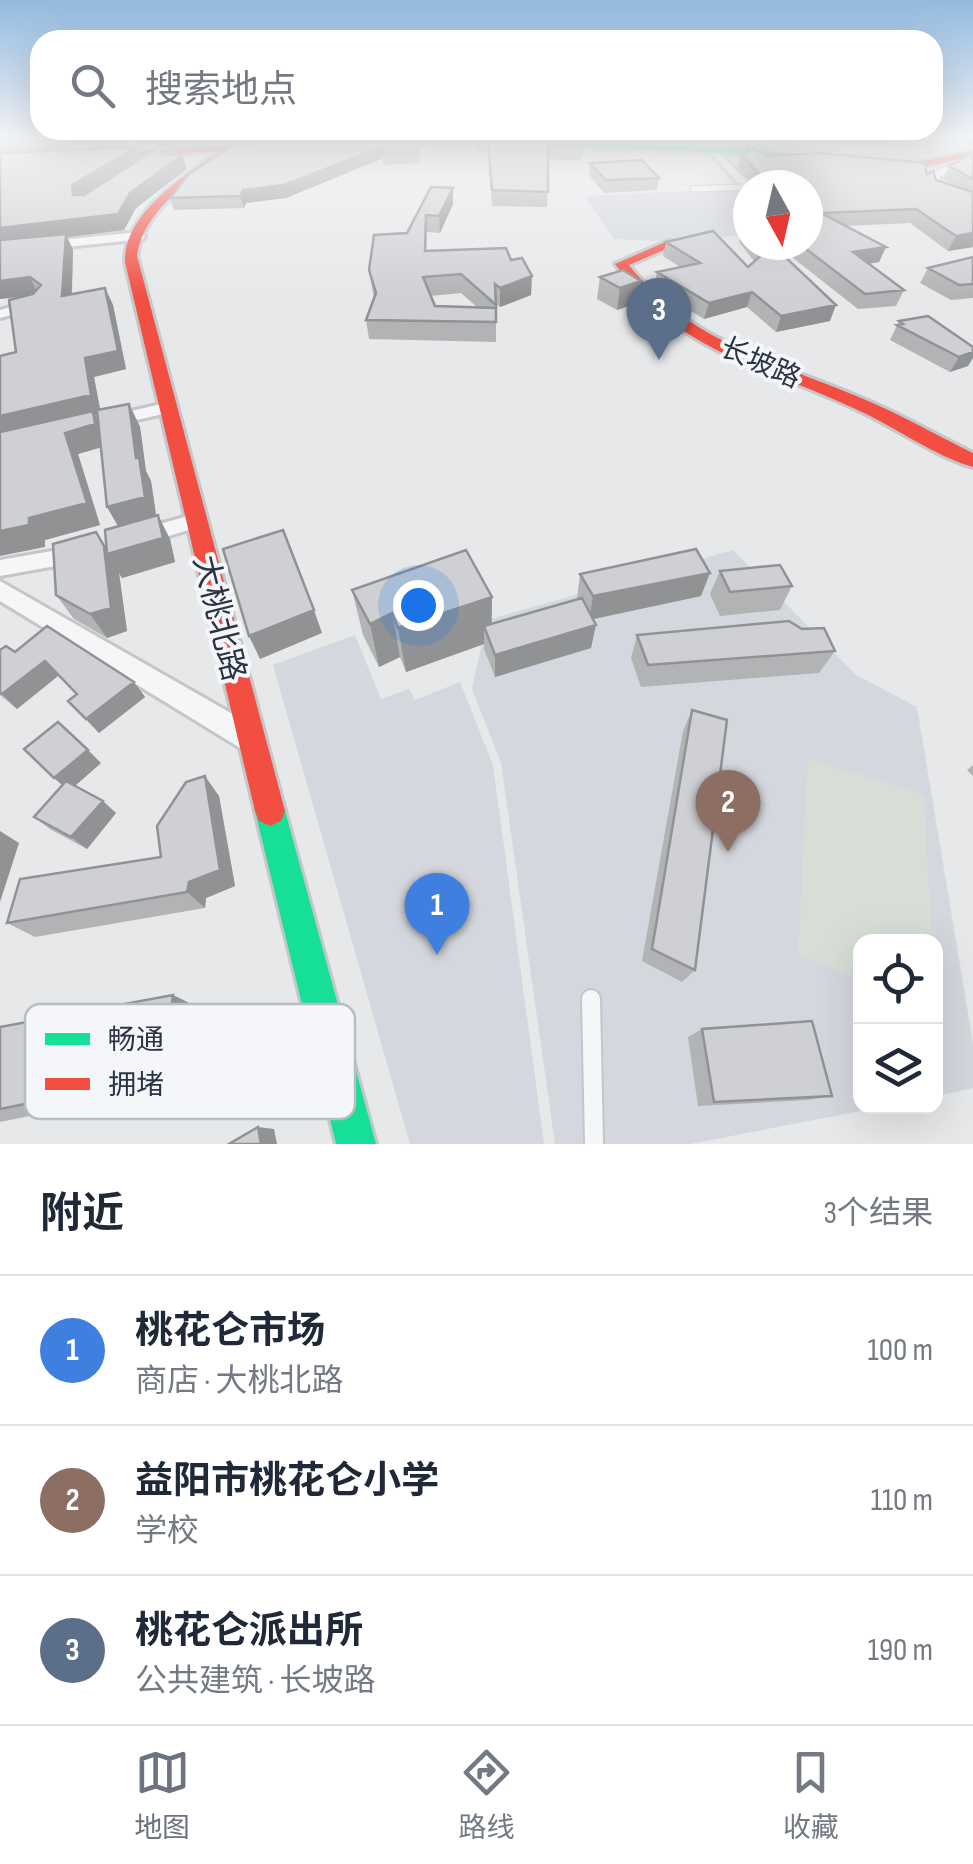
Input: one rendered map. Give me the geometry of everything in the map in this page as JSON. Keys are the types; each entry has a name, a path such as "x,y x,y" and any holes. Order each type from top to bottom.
{"street":[{"path":"0,250 138,236 159,204 179,190"},
{"path":"937,190 973,203"},
{"name":"大桃北路","path":"138,236 131,252 138,297 320,1004"},
{"name":"长坡路","path":"674,243 621,264 627,278 660,313 741,356 859,404 973,461"},
{"path":"0,314 38,303"},
{"path":"92,425 166,408"},
{"path":"0,568 38,557 54,561 196,521"},
{"path":"0,590 252,740"},
{"name":"大桃北路","path":"350,1119 356,1144"}],"lane":[{"path":"592,999 594,1144"}],"shaded area":[{"path":"733,190 733,236 660,241 614,239 584,196"},
{"path":"733,550 856,675 917,707 973,1043 973,1088 943,1094 943,934 853,934 853,1112 690,1144 555,1144 501,763 472,689 487,620"},
{"path":"355,635 381,699 409,689 415,700 460,682 493,765 544,1144 410,1144 273,665"},
{"path":"808,758 924,795 932,934 853,934 853,977 798,955"}],"building":[{"path":"0,190 73,190 73,195 91,190 134,190 118,214 0,228"},
{"path":"176,190 243,190 240,196 170,198"},
{"path":"429,190 452,190 439,216 426,215 425,251 506,248 511,260 522,258 532,276 500,288 495,284 496,305 461,274 423,277 435,306 496,308 496,322 366,320 376,293 369,270 374,235 407,233"},
{"path":"823,190 968,190 973,192 973,233 956,236 916,209 823,213"},
{"path":"823,214 886,247 853,252 904,290 865,294 821,260"},
{"path":"713,231 733,252 733,260 741,260 748,267 756,260 788,260 836,305 781,316 752,292 709,303 657,272 700,263 666,242"},
{"path":"66,234 62,296 105,288 118,351 85,358 91,395 0,416 0,356 16,352 9,300 33,294 41,285 30,277 0,281 0,240"},
{"path":"973,257 973,284 959,285 928,268"},
{"path":"623,270 641,281 620,288 600,277"},
{"path":"928,316 973,347 973,352 959,357 897,325 903,324 899,321"},
{"path":"129,404 145,497 107,507 97,410"},
{"path":"93,411 95,424 65,433 87,503 29,518 29,525 0,531 0,432"},
{"path":"158,515 163,538 107,554 105,530"},
{"path":"283,530 314,610 249,636 223,549"},
{"path":"96,532 104,546 111,608 90,614 56,595 53,544"},
{"path":"696,549 710,573 593,596 580,574"},
{"path":"466,550 492,597 398,628 392,613 370,624 352,590"},
{"path":"780,565 792,586 730,592 720,571"},
{"path":"582,598 596,625 495,655 484,626"},
{"path":"789,621 802,629 824,628 835,651 648,665 637,635"},
{"path":"47,626 134,682 86,719 68,701 77,694 45,661 0,693 0,650 6,646 15,652"},
{"path":"692,710 727,720 695,970 652,949"},
{"path":"58,722 88,750 54,778 24,749"},
{"path":"205,776 220,870 189,882 187,892 7,923 20,879 161,857 157,826 186,782"},
{"path":"66,781 103,801 71,837 34,817"},
{"path":"173,995 172,1004 124,1004"},
{"path":"812,1021 832,1096 714,1102 702,1029"},
{"path":"25,1022 25,1104 0,1109 0,1027"},
{"path":"258,1127 261,1144 229,1144"}],"traffic: fast":[{"path":"270,811 320,1004"},
{"path":"350,1119 356,1144"}],"traffic: jam":[{"path":"175,190 147,218 137,235 131,251 132,268 270,811"},
{"path":"674,243 621,264 642,292 667,315 726,350 856,402 973,461"}],"place":[{"name":"桃花仑派出所","path":"659,360"},
{"name":"益阳市桃花仑小学","path":"728,852"},
{"name":"桃花仑市场","path":"437,955"}]}
